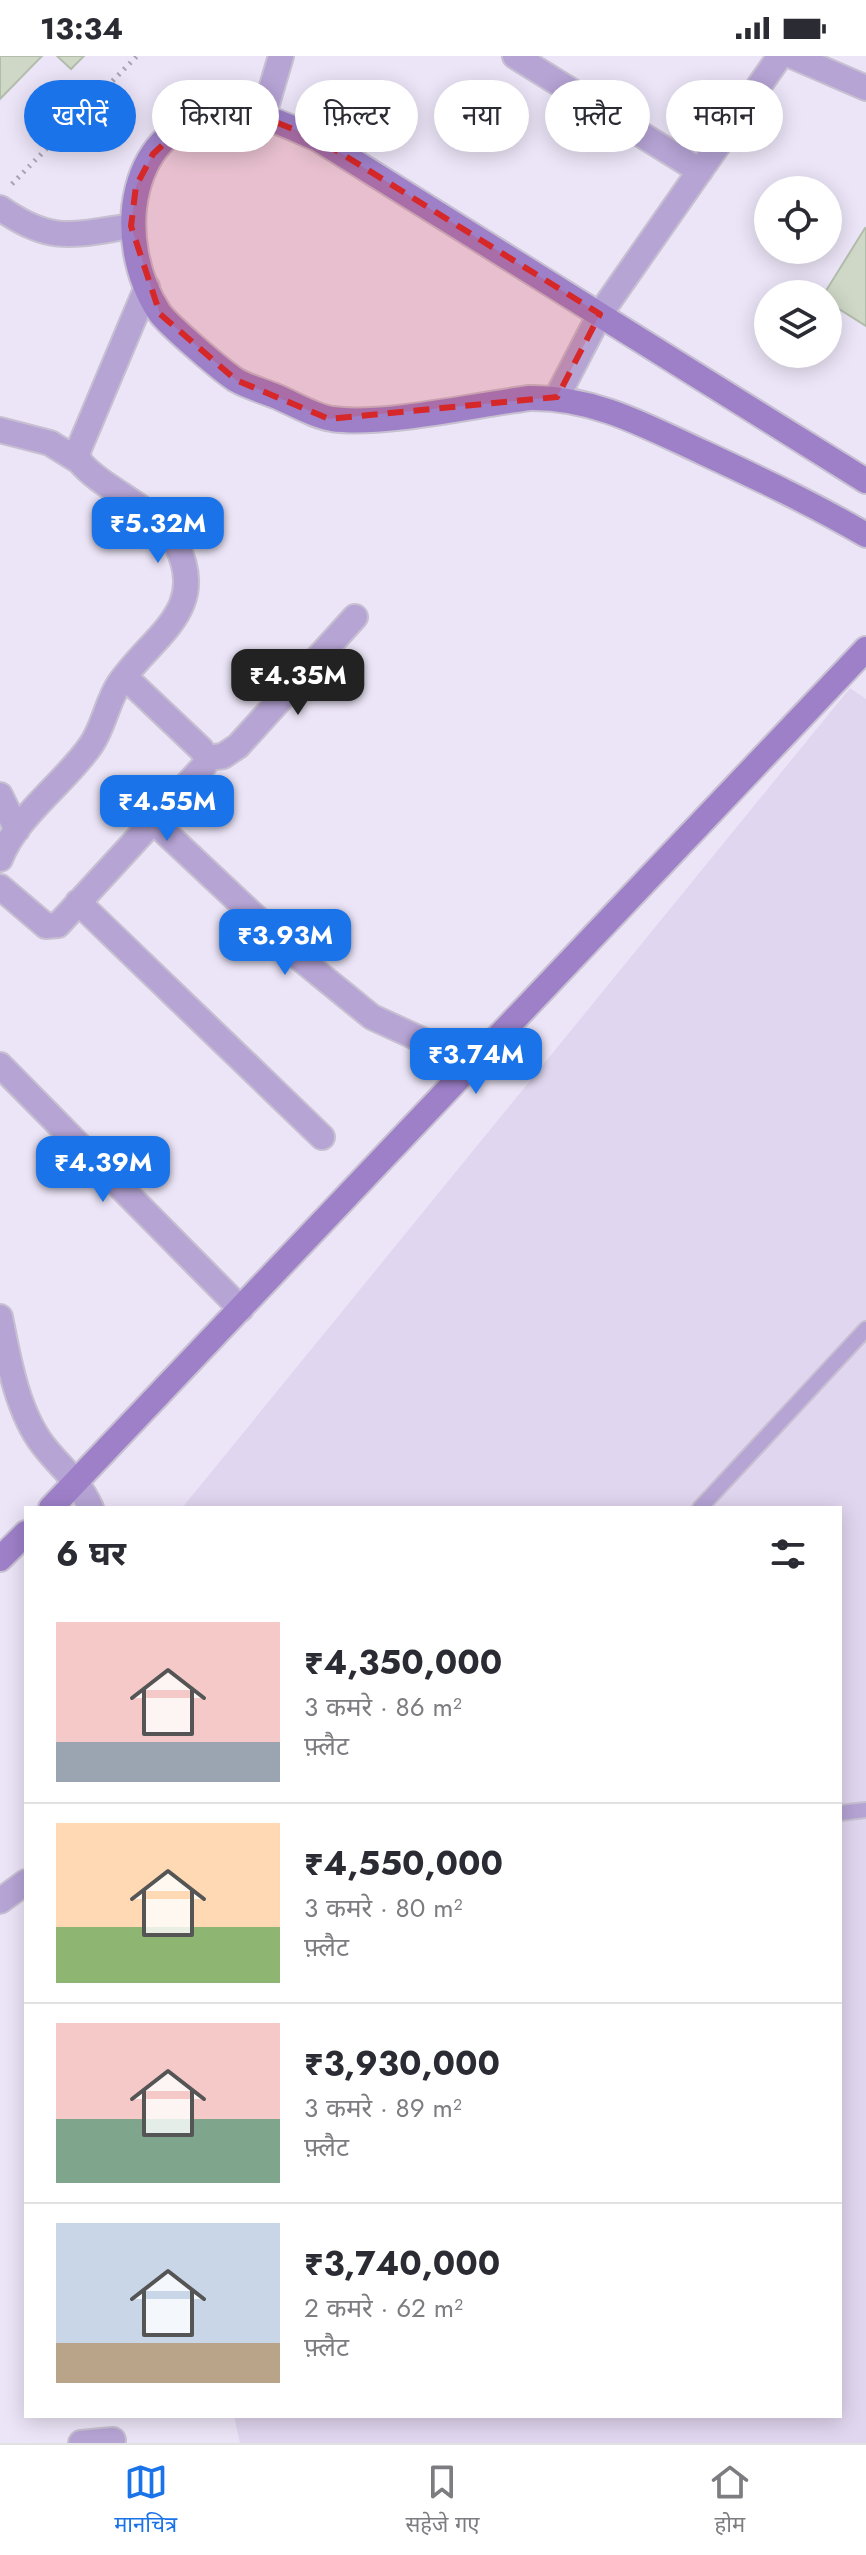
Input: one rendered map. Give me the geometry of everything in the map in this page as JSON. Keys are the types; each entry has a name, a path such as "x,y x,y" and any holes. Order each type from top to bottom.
{"main road":[{"path":"279,123 318,139 866,481"},
{"path":"153,154 136,186 131,226 140,271 160,314 236,380 329,419 364,420 557,397 615,412 758,478 866,535"},
{"path":"53,1506 866,649"},
{"path":"0,1559 24,1535"}],"street":[{"path":"274,80 281,56"},
{"path":"515,56 700,171"},
{"path":"557,397 600,314 780,56"},
{"path":"792,56 866,88"},
{"path":"0,208 29,228 55,235 131,226"},
{"path":"79,461 78,451 147,287"},
{"path":"0,430 50,443 79,461 168,531 186,573 182,608 125,677 91,745 17,830 0,859"},
{"path":"207,758 223,756 238,746 355,617"},
{"path":"125,677 207,758"},
{"path":"0,887 46,926 58,925 204,766 207,758"},
{"path":"0,795 17,830"},
{"path":"154,822 297,956 372,1017 431,1044 465,1073"},
{"path":"78,902 322,1137"},
{"path":"0,1065 241,1309"},
{"path":"0,1317 7,1356 31,1424 42,1444 78,1481 90,1506"},
{"path":"0,1901 24,1883"},
{"path":"81,2443 112,2433"}],"lane":[{"path":"702,1506 866,1329"},
{"path":"842,1813 866,1810"}],"path":[{"path":"114,80 137,56"},
{"path":"136,138 153,154"},
{"path":"11,186 44,152"}],"highlighted area":[{"path":"226,113 263,117 318,139 600,314 557,397 329,419 236,380 160,314 131,226 136,186 153,154 186,123"}],"shaded area":[{"path":"850,688 866,699 866,2443 240,2443 234,2418 842,2418 842,1506 184,1506"}],"building":[{"path":"0,56 42,56 0,99"},
{"path":"57,56 84,56 71,69"},
{"path":"865,228 866,326 842,311 842,280 833,280"}]}
